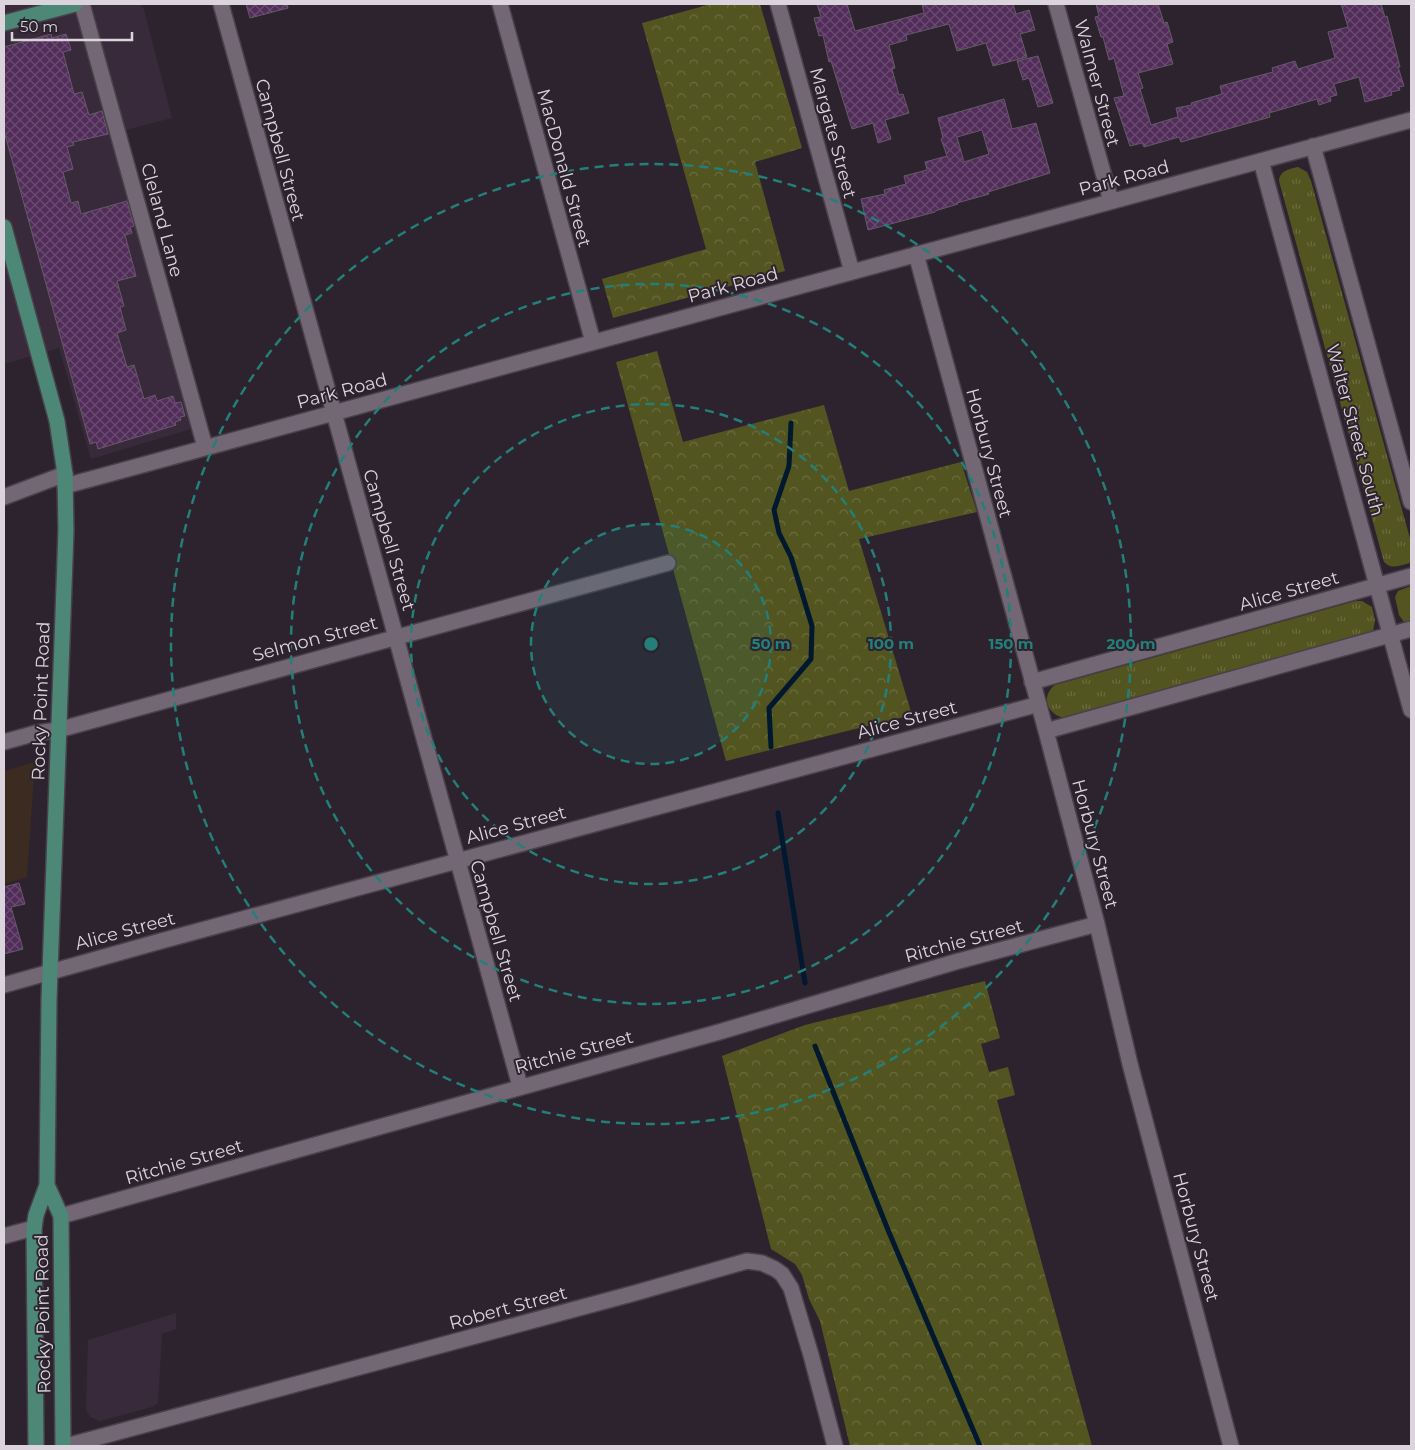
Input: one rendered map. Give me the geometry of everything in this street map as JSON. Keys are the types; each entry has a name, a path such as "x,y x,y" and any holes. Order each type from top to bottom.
{"main road":[{"path":"4,23 76,4"},
{"name":"Rocky Point Road","path":"4,227 57,421 65,480 66,531 50,972 47,1185 36,1215 34,1228 36,1446"},
{"name":"Rocky Point Road","path":"47,1185 61,1216 65,1446"}],"street":[{"name":"Cleland Lane","path":"82,4 205,447"},
{"name":"Campbell Street","path":"221,4 520,1086"},
{"name":"MacDonald Street","path":"500,4 593,342"},
{"name":"Margate Street","path":"778,4 852,272"},
{"name":"Walmer Street","path":"1056,4 1110,201"},
{"name":"Park Road","path":"4,497 333,413 1411,120"},
{"name":"Walter Street South","path":"1313,146 1411,502"},
{"name":"Walter Street South","path":"1261,161 1411,710"},
{"name":"Horbury Street","path":"916,254 1039,704 1097,924 1130,1064 1232,1446"},
{"name":"Selmon Street","path":"4,742 36,733 58,730 668,563"},
{"name":"Alice Street","path":"1032,682 1411,576"},
{"path":"1046,731 1411,629"},
{"name":"Alice Street","path":"4,985 1039,704"},
{"name":"Ritchie Street","path":"61,1216 520,1086 719,1032 956,962 1097,924"},
{"path":"4,1236 34,1228"},
{"name":"Robert Street","path":"65,1446 635,1293 747,1261 762,1263 775,1269 782,1274 791,1288 835,1446"}],"shaded area":[{"path":"4,4 141,4 144,10 172,118 110,134 194,428 91,459 59,348 4,364"},
{"path":"35,762 27,877 4,884 4,771"},
{"path":"176,1313 176,1329 162,1334 158,1403 152,1407 100,1421 90,1417 86,1410 88,1340"}],"green space":[{"path":"711,4 760,4 802,148 755,162 785,271 613,318 602,279 706,249 642,23"},
{"path":"1298,167 1307,172 1311,181 1411,542 1410,563 1400,566 1390,566 1384,562 1279,181 1283,172"},
{"path":"657,351 683,442 824,405 849,491 961,462 977,512 859,539 912,715 726,761 616,362"},
{"path":"1411,586 1411,621 1404,622 1399,615 1395,597 1398,591"},
{"path":"1356,601 1362,601 1372,607 1375,620 1373,631 1068,718 1056,715 1048,706 1048,695 1055,685"},
{"path":"985,981 1000,1038 981,1044 989,1072 1008,1067 1015,1095 997,1100 1092,1446 850,1446 820,1321 809,1299 802,1275 795,1264 771,1249 722,1056 805,1025"}],"building":[{"path":"246,4 287,4 288,8 250,18"},
{"path":"817,4 847,4 855,31 924,13 922,4 1013,4 1016,14 1029,10 1035,30 1020,34 1027,57 993,66 986,43 957,51 949,24 906,35 907,40 889,45 895,68 892,69 899,95 903,94 909,113 885,120 891,139 878,143 873,123 852,129 831,61 829,62 823,35 819,36 814,18 821,17"},
{"path":"1096,4 1158,4 1164,23 1167,22 1173,42 1167,44 1173,64 1138,73 1143,88 1140,89 1151,125 1178,117 1176,108 1192,105 1191,103 1222,94 1220,86 1273,72 1272,68 1295,61 1298,69 1335,58 1328,32 1348,27 1341,4 1381,4 1385,17 1387,16 1404,86 1399,87 1400,90 1391,92 1392,95 1365,102 1359,77 1334,84 1337,95 1330,97 1331,101 1319,105 1317,99 1269,113 1270,117 1181,142 1179,137 1144,147 1142,143 1130,146 1114,98 1124,96 1114,58 1109,60 1103,37 1101,37 1095,17 1099,16"},
{"path":"51,34 52,38 66,34 71,50 63,52 74,94 82,92 89,115 102,111 108,134 73,142 74,145 67,147 73,169 63,172 71,203 78,201 81,214 127,201 134,226 130,227 132,233 125,235 136,276 117,281 124,306 120,307 126,330 117,333 127,367 134,365 144,399 155,395 157,401 173,396 175,403 181,402 185,416 180,417 181,420 175,422 176,425 98,449 96,442 90,444 4,131 4,47"},
{"path":"1038,56 1053,103 1038,107 1029,78 1023,80 1017,61"},
{"path":"1004,99 1012,129 1036,123 1050,173 988,192 989,194 957,203 935,212 868,230 861,199 885,194 884,190 906,184 904,176 927,170 925,162 947,156 941,139 943,138 938,118","holes":["982,130 989,154 964,162 957,137"]},
{"path":"19,883 25,904 11,907 23,949 4,954 4,887"}],"waterway":[{"path":"771,747 769,708 811,659 812,626 791,557 779,533 774,510 789,466 791,423"},
{"path":"778,813 805,983"},
{"path":"815,1046 888,1230 980,1446"}]}
